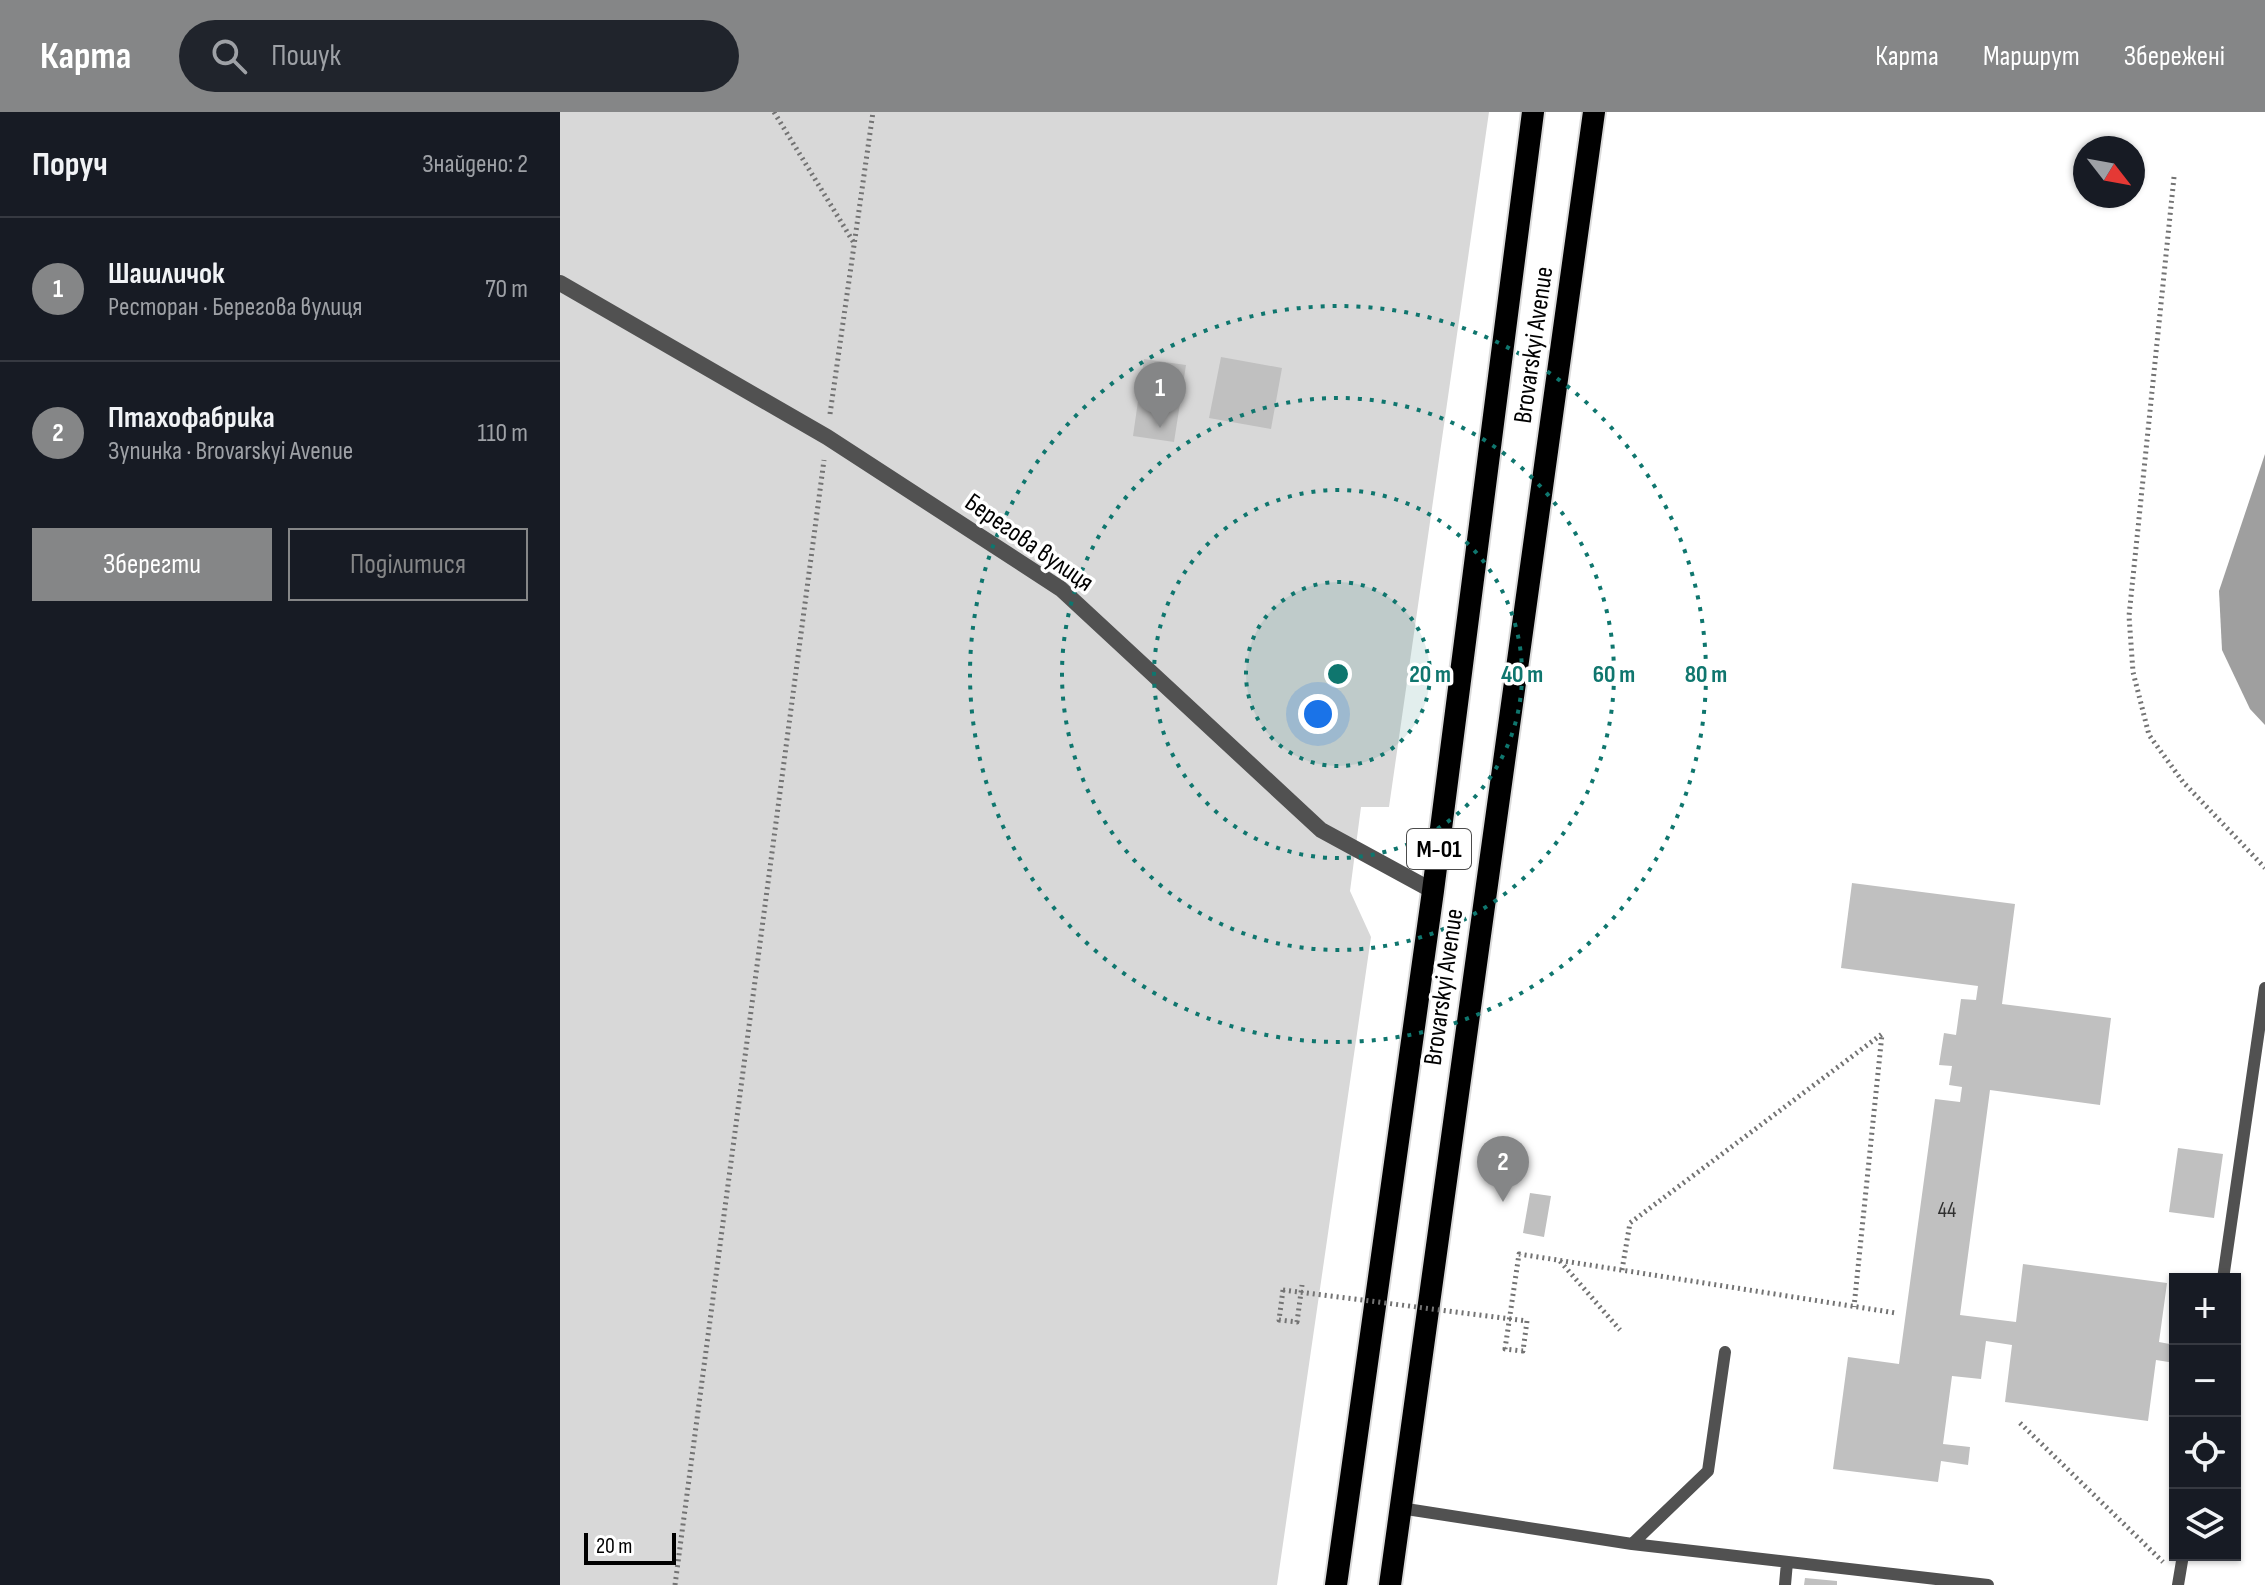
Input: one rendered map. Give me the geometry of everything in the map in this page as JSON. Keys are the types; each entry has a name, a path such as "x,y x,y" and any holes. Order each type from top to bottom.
{"highway":[{"name":"Brovarskyi Avenue","path":"1336,1585 1433,891 1533,112"},
{"name":"Brovarskyi Avenue","path":"1390,1585 1594,112"}],"street":[{"name":"Берегова вулиця","path":"560,283 827,437 1061,589 1321,830 1433,891"}],"lane":[{"path":"2224,1273 2265,988"},
{"path":"1632,1544 1708,1471 1725,1352"},
{"path":"1400,1508 1632,1544 1988,1585"},
{"path":"2179,1582 2182,1561"},
{"path":"1785,1585 1787,1562"}],"path":[{"path":"774,112 854,243"},
{"path":"675,1585 873,112"},
{"path":"2174,177 2129,616 2133,672 2149,735 2183,782 2265,868"},
{"path":"1622,1270 1630,1223 1882,1034 1854,1307"},
{"path":"1302,1285 1297,1322 1279,1320 1283,1290 1527,1321 1523,1351 1505,1349 1519,1254 1896,1313"},
{"path":"1560,1260 1620,1330"},
{"path":"2020,1423 2179,1582"}],"shaded area":[{"path":"560,112 1489,112 1389,807 1361,807 1350,891 1371,937 1277,1585 560,1585"},
{"path":"2265,454 2265,725 2250,709 2222,650 2219,591"}],"building":[{"path":"1221,357 1282,368 1271,429 1209,418"},
{"path":"1144,359 1186,365 1174,442 1133,436"},
{"path":"1852,883 2015,904 2002,1004 2111,1018 2100,1105 1990,1090 1960,1315 2016,1322 2023,1264 2167,1283 2159,1342 2169,1344 2169,1362 2156,1360 2148,1421 2005,1402 2012,1345 1986,1341 1981,1379 1952,1376 1943,1444 1970,1447 1968,1465 1941,1461 1938,1482 1833,1469 1848,1357 1899,1364 1935,1099 1960,1102 1962,1087 1949,1085 1952,1066 1939,1065 1944,1033 1956,1035 1961,999 1976,1000 1978,986 1841,968"},
{"path":"2178,1148 2223,1154 2214,1218 2169,1212"},
{"path":"1530,1193 1551,1196 1544,1237 1523,1233"},
{"path":"1805,1578 1837,1581 1837,1585 1804,1585"}],"place":[{"name":"Шашличок","path":"1160,428"},
{"name":"Птахофабрика","path":"1503,1202"}]}
